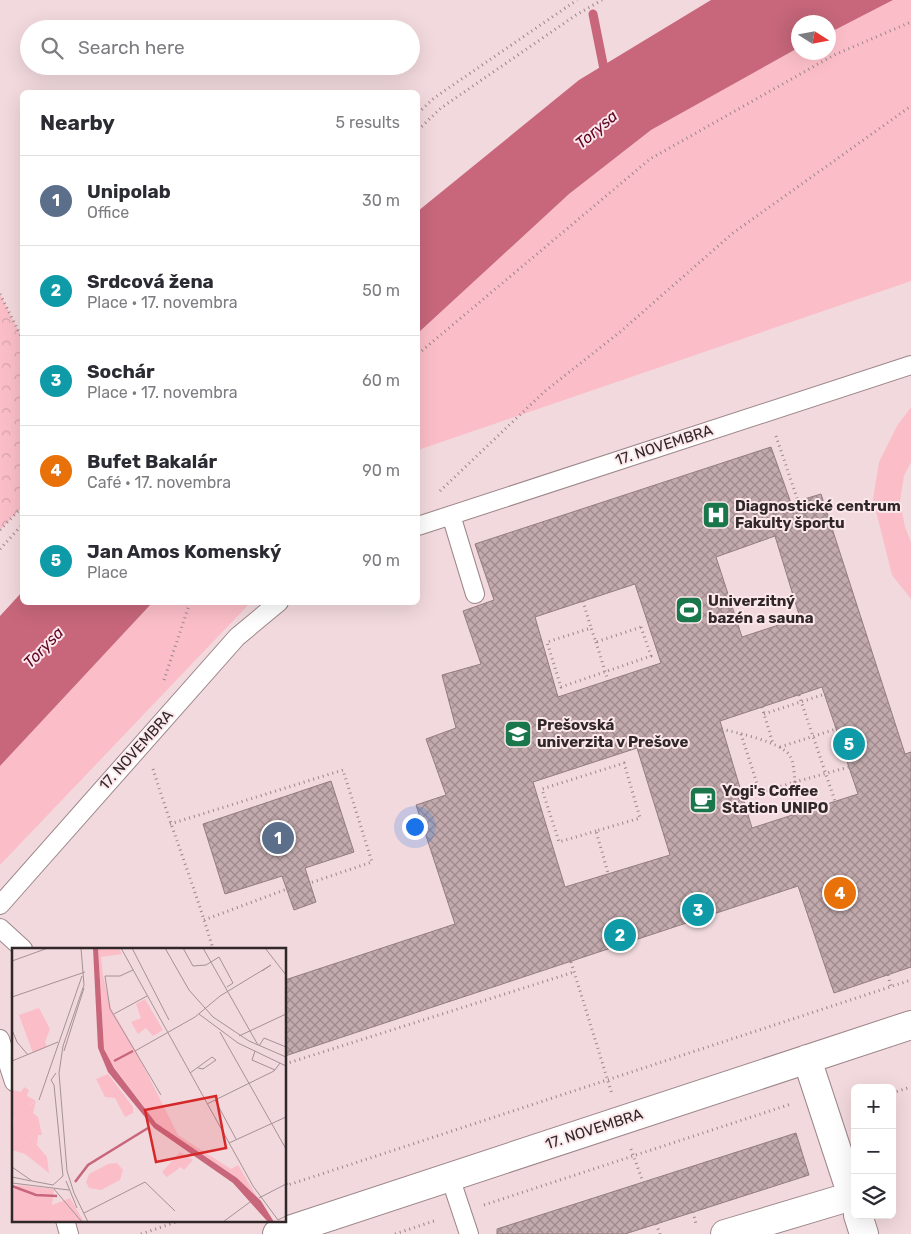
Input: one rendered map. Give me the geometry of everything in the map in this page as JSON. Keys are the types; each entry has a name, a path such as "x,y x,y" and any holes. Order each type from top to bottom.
{"street":[{"name":"17. NOVEMBRA","path":"277,1234 911,1025"},
{"path":"807,1059 851,1193"},
{"path":"725,1234 851,1206"},
{"path":"859,1219 864,1234"}],"lane":[{"name":"17. NOVEMBRA","path":"420,525 911,365"},
{"path":"451,515 475,594"},
{"name":"17. NOVEMBRA","path":"0,905 237,637 275,605"},
{"path":"0,928 22,948"},
{"path":"0,1040 12,1076"},
{"path":"0,1088 12,1083"},
{"path":"450,1177 469,1234"}],"path":[{"path":"420,112 434,98 577,0"},
{"path":"420,128 441,108 576,14 602,0"},
{"path":"420,352 650,159 834,55 911,22"},
{"path":"438,494 532,403 620,332 733,233 911,106"},
{"path":"0,294 20,330"},
{"path":"768,412 798,501"},
{"path":"0,530 20,509"},
{"path":"0,549 20,527"},
{"path":"583,601 608,681"},
{"path":"162,686 189,605"},
{"path":"591,628 547,642 561,687 651,656 642,627 596,642"},
{"path":"764,714 825,694"},
{"path":"799,695 835,802"},
{"path":"762,707 773,744"},
{"path":"722,729 754,736 779,747 790,755 795,782 804,812"},
{"path":"779,747 836,730"},
{"path":"741,734 760,793"},
{"path":"144,741 212,948"},
{"path":"624,762 640,818 596,831 559,842 542,789 624,762"},
{"path":"743,798 849,767"},
{"path":"170,824 343,770 372,862 310,883"},
{"path":"596,831 608,873"},
{"path":"204,920 287,889"},
{"path":"570,962 606,1079 643,1182"},
{"path":"286,1064 574,972"},
{"path":"888,975 891,987"},
{"path":"286,1186 911,980"},
{"path":"896,1092 911,1087"},
{"path":"395,1234 791,1104"},
{"path":"141,1234 176,1222"},
{"path":"656,1224 660,1234"}],"green space":[{"path":"893,0 911,0 911,281 420,449 420,331 569,194 651,130 791,52 791,60 836,60 836,29"},
{"path":"0,294 20,334 20,509 0,530"},
{"path":"911,407 911,462 904,476 900,501 905,527 911,542 911,599 892,575 873,499 879,462 897,426"},
{"path":"150,605 248,605 0,865 0,766"}],"water":[{"name":"Torysa","path":"711,0 893,0 836,29 836,15 791,15 791,52 651,130 569,194 420,331 420,209 579,80"},
{"name":"Torysa","path":"20,594 20,605 150,605 0,766 0,616"}],"building":[{"path":"771,447 791,503 821,494 905,754 911,752 911,967 834,993 798,886 286,1056 286,980 455,924 416,805 446,795 426,739 456,728 442,675 481,664 463,611 494,600 475,544","holes":["775,536 800,618 742,637 716,557","635,584 661,663 558,697 535,617","822,687 858,794 752,828 720,721","637,748 670,855 565,887 533,782"]},
{"path":"331,781 354,852 305,868 316,902 294,910 282,876 225,894 203,824"},
{"path":"796,1133 809,1175 625,1234 497,1234 497,1229"}],"waterway":[{"path":"593,14 606,75"}],"place":[{"name":"Diagnostické centrum Fakulty športu","path":"716,515"},
{"name":"Univerzitný bazén a sauna","path":"689,610"},
{"name":"Prešovská univerzita v Prešove","path":"518,734"},
{"name":"Jan Amos Komenský","path":"849,744"},
{"name":"Yogi's Coffee Station UNIPO","path":"703,800"},
{"name":"Unipolab","path":"278,838"},
{"name":"Bufet Bakalár","path":"840,893"},
{"name":"Sochár","path":"698,910"},
{"name":"Srdcová žena","path":"620,935"}]}
